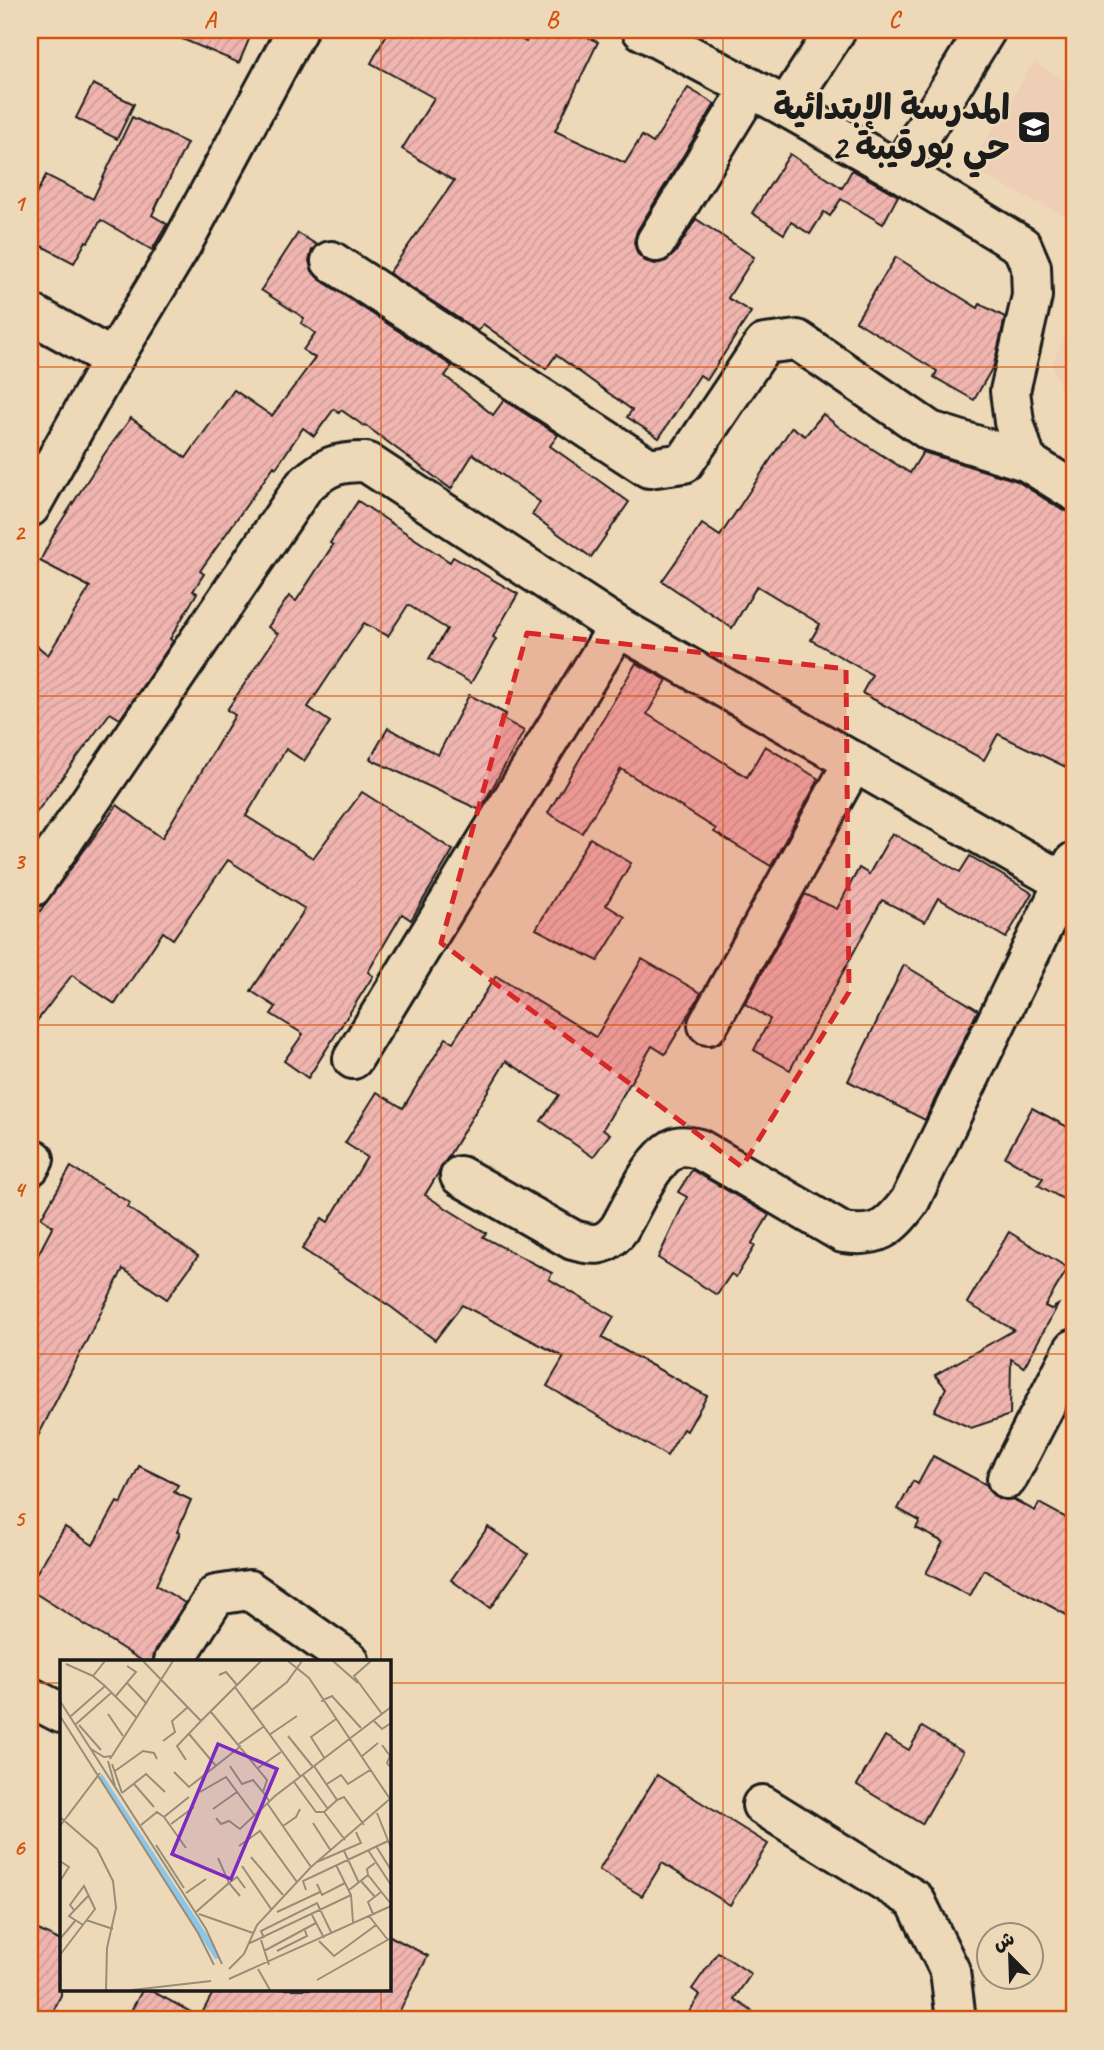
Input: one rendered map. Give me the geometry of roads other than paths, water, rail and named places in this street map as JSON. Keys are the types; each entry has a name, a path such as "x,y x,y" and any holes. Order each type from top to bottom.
{"street":[{"path":"30,506 182,244 297,30"},
{"path":"642,30 899,171 1022,246 1031,267 1032,296 1010,391 1014,422 1026,461"},
{"path":"786,107 836,30"},
{"path":"899,171 986,30"},
{"path":"656,242 750,89"},
{"path":"331,261 649,468 684,463 764,344 797,340 930,431 1026,461 1074,491"},
{"path":"30,313 113,359"},
{"path":"32,887 304,486 324,468 344,462 366,462 618,627 854,761 1070,873 909,1201 895,1220 882,1230 864,1236 843,1233 690,1146 680,1146 658,1160 620,1229 611,1239 601,1244 589,1245 573,1240 460,1176"},
{"path":"353,1059 618,627"},
{"path":"708,1025 854,761"},
{"path":"1007,1479 1074,1349"},
{"path":"175,1660 216,1595 249,1590 349,1660"},
{"path":"30,1697 60,1712"},
{"path":"762,1805 915,1900 950,1971 956,2020"}],"place":[{"name":"المدرسة الإبتدائية حي بورقيبة 2","path":"1034,127"}]}
